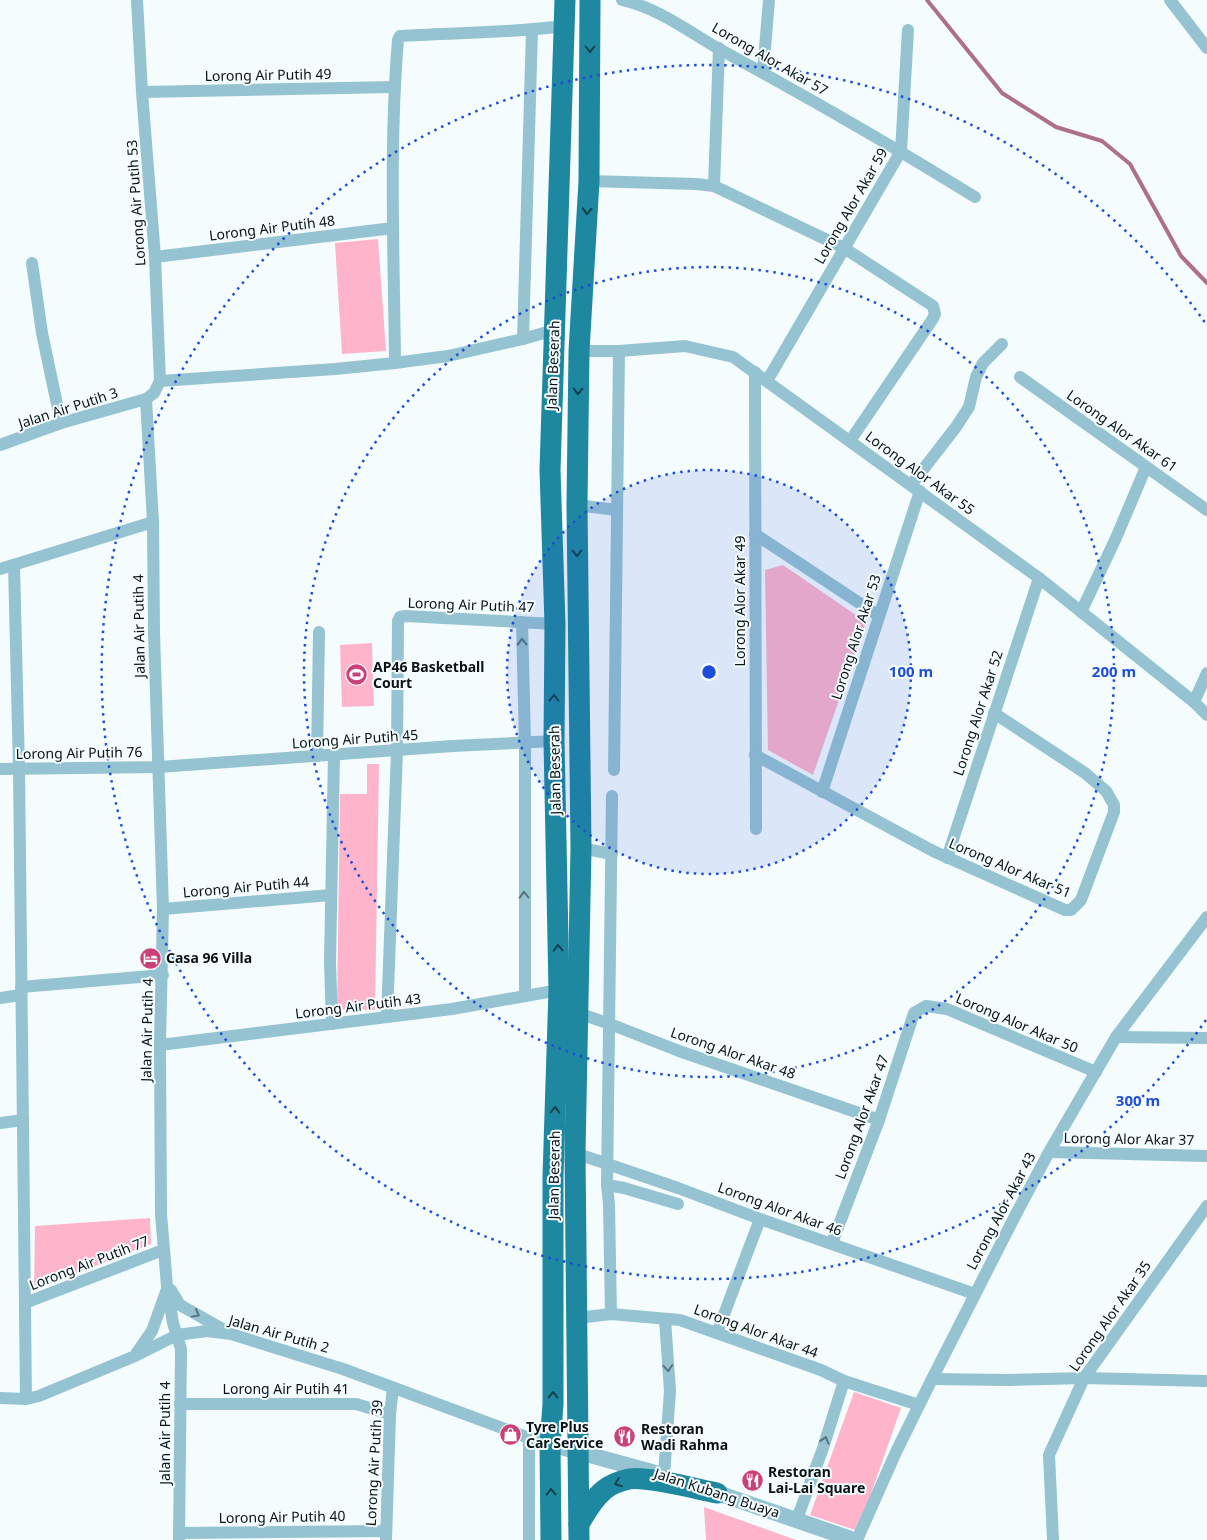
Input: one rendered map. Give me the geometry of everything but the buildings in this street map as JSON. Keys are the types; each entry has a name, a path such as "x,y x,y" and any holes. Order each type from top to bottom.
{"highway":[{"name":"Jalan Beserah","path":"551,1540 550,1444 552,1404 553,1176 559,990 554,741 555,624 550,470 566,0"},
{"name":"Jalan Beserah","path":"579,1532 575,1153 581,848 577,506 579,351 589,180 590,0"},
{"path":"579,1532 590,1506 604,1490 617,1482 645,1479 717,1493"}],"street":[{"name":"Lorong Air Putih 53","path":"137,0 155,257 160,382"},
{"name":"Lorong Alor Akar 57","path":"625,0 657,12 901,151 974,197"},
{"path":"763,72 769,0"},
{"path":"1170,0 1207,48"},
{"path":"395,364 393,228 394,87 398,40 400,36 532,30 564,26"},
{"path":"523,339 532,30"},
{"name":"Lorong Alor Akar 59","path":"767,381 901,151 908,30"},
{"path":"714,186 719,48"},
{"name":"Lorong Air Putih 49","path":"142,92 394,87"},
{"path":"589,180 714,186 844,248 933,306 935,314 895,376 850,440"},
{"name":"Lorong Air Putih 48","path":"155,257 393,228"},
{"path":"32,262 42,333 61,423"},
{"path":"146,399 154,394 160,382 395,364 448,356 554,330"},
{"name":"Lorong Alor Akar 53","path":"822,792 879,616 915,488 969,407 976,377 983,363 1002,344"},
{"name":"Lorong Alor Akar 55","path":"579,351 619,351 685,346 733,357 1039,578 1194,702 1207,715"},
{"path":"614,770 619,351"},
{"name":"Lorong Alor Akar 49","path":"755,372 756,830"},
{"name":"Lorong Alor Akar 61","path":"1020,377 1207,510"},
{"name":"Jalan Air Putih 3","path":"0,445 61,423 146,399"},
{"name":"Jalan Air Putih 4","path":"146,399 153,522 154,633 163,909 160,1045 161,1214 167,1286 181,1349 179,1537"},
{"path":"1081,612 1116,538 1146,467"},
{"path":"577,506 617,510"},
{"path":"0,570 153,522"},
{"path":"755,534 879,616"},
{"path":"14,565 19,769 26,1399"},
{"name":"Lorong Alor Akar 52","path":"948,858 1039,578"},
{"name":"Lorong Air Putih 47","path":"397,751 397,629 400,617 555,624"},
{"path":"522,622 525,743 525,996"},
{"path":"317,756 319,632"},
{"path":"1194,702 1207,674"},
{"name":"Lorong Alor Akar 51","path":"756,755 948,858 1065,910 1071,910 1081,900 1114,812 1114,806 1106,791 1085,773 994,713"},
{"name":"Lorong Air Putih 45","path":"159,767 452,746 554,741"},
{"path":"387,1017 397,751"},
{"path":"332,1024 330,962 334,755"},
{"name":"Lorong Air Putih 76","path":"0,769 159,767"},
{"path":"611,1314 607,1185 612,796"},
{"path":"581,848 612,854"},
{"name":"Lorong Air Putih 44","path":"163,909 331,895"},
{"name":"Lorong Alor Akar 43","path":"856,1540 919,1405 1049,1152 1116,1037 1205,921"},
{"path":"0,998 21,991 163,975"},
{"name":"Lorong Air Putih 43","path":"160,1045 452,1010 559,990"},
{"name":"Lorong Alor Akar 50","path":"926,1006 947,1009 1096,1072"},
{"name":"Lorong Alor Akar 47","path":"832,1243 879,1120 914,1013 926,1006"},
{"name":"Lorong Alor Akar 48","path":"578,1013 679,1051 879,1120"},
{"path":"1116,1037 1207,1038"},
{"path":"0,1123 23,1120"},
{"name":"Lorong Alor Akar 37","path":"1049,1152 1207,1156"},
{"name":"Lorong Alor Akar 46","path":"575,1153 975,1294"},
{"path":"607,1185 678,1204"},
{"name":"Lorong Alor Akar 35","path":"1052,1540 1050,1455 1084,1378 1207,1206"},
{"path":"717,1333 760,1219"},
{"name":"Lorong Air Putih 77","path":"25,1303 163,1250"},
{"path":"167,1286 180,1305 231,1334"},
{"path":"135,1356 152,1331 167,1286"},
{"name":"Lorong Alor Akar 44","path":"577,1318 611,1314 680,1320 821,1370 844,1381 919,1405"},
{"path":"664,1475 670,1391 665,1319"},
{"name":"Jalan Air Putih 2","path":"0,1398 26,1399 39,1396 135,1356 177,1334 207,1331 231,1334 343,1369 529,1438 550,1444"},
{"path":"932,1379 1084,1378 1207,1381"},
{"path":"797,1519 823,1448 844,1381"},
{"name":"Lorong Air Putih 39","path":"386,1535 390,1414 393,1388"},
{"name":"Lorong Air Putih 41","path":"180,1404 356,1404 390,1414"},
{"path":"529,1438 529,1540"},
{"name":"Jalan Kubang Buaya","path":"550,1444 664,1475 856,1540"},
{"name":"Lorong Air Putih 40","path":"179,1537 386,1535"}],"shaded area":[{"path":"378,239 386,351 342,354 335,243"},
{"path":"783,565 866,622 813,775 768,750 765,570"},
{"name":"AP46 Basketball Court","path":"372,643 374,706 342,707 340,645"},
{"path":"367,764 379,764 375,1010 337,1009 340,794 367,794"},
{"path":"150,1218 151,1244 34,1290 35,1226"},
{"path":"854,1392 901,1408 858,1531 810,1515"},
{"path":"704,1507 796,1540 706,1540"}],"waterway":[{"path":"927,0 1002,93 1056,127 1102,141 1130,164 1181,256 1207,283"}],"place":[{"name":"AP46 Basketball Court","path":"357,675"},
{"name":"Casa 96 Villa","path":"150,958"},
{"name":"Tyre Plus Car Service","path":"510,1435"},
{"name":"Restoran Wadi Rahma","path":"625,1437"},
{"name":"Restoran Lai-Lai Square","path":"752,1480"}]}
